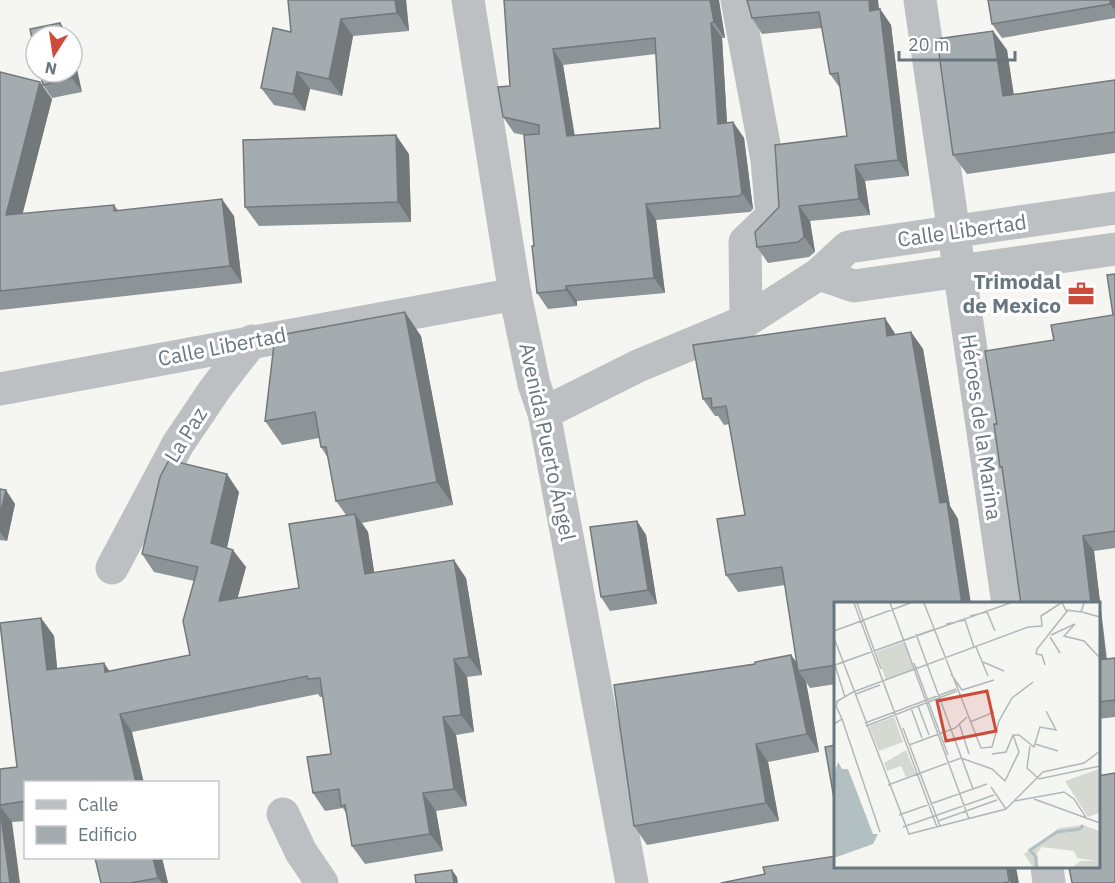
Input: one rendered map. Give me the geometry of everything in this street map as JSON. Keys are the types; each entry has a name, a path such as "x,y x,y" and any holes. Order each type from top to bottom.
{"street":[{"name":"Avenida Puerto Ángel","path":"468,0 515,294 534,384 544,412 632,883"},
{"path":"738,0 767,160 772,216 745,242 746,321"},
{"name":"Héroes de la Marina","path":"920,0 1008,602"},
{"name":"Calle Libertad","path":"544,412 638,366 746,321 819,274 848,247 1115,208"},
{"name":"Calle Libertad","path":"819,274 854,286 1115,249"},
{"name":"Calle Libertad","path":"0,389 515,294"},
{"name":"La Paz","path":"112,568 178,444 215,389 252,342"},
{"path":"283,814 300,852 322,883"},
{"path":"1047,868 1049,883"}],"building":[{"path":"288,0 395,0 397,13 341,19 329,79 297,72 293,94 261,88 273,28 291,32"},
{"path":"504,0 710,0 714,22 711,23 718,124 733,122 742,193 739,196 646,204 654,278 566,286 566,290 537,293 524,135 539,134 539,125 503,117 498,87 510,86","holes":["655,38 660,128 567,136 553,49"]},
{"path":"747,0 869,0 870,11 880,9 898,160 855,165 859,199 799,206 804,237 798,242 757,247 755,232 779,207 775,145 847,136 838,73 830,74 819,12 752,18"},
{"path":"988,0 1110,0 1110,4 992,24"},
{"path":"993,31 1003,96 1115,80 1115,132 953,155 937,39"},
{"path":"0,72 24,78 24,84 39,84 6,215 114,205 114,211 222,199 230,266 0,291"},
{"path":"396,135 398,202 245,207 243,140"},
{"path":"1115,274 1115,531 1083,536 1091,602 1021,602 985,351 1054,340 1051,325 1113,315 1107,275"},
{"path":"405,312 437,482 336,501 326,447 321,447 315,412 265,421 275,336"},
{"path":"885,318 887,336 911,332 940,503 947,502 962,602 834,602 834,665 798,671 782,567 726,575 717,519 745,515 726,406 712,408 711,398 703,399 693,345"},
{"path":"169,460 227,474 211,543 233,550 219,601 299,588 289,524 355,514 365,574 454,560 469,657 454,659 461,715 443,717 454,789 423,793 430,834 352,846 345,805 341,806 339,789 313,793 307,757 331,754 320,678 308,679 307,676 120,714 136,781 24,781 24,801 0,805 0,769 17,767 0,623 41,618 47,670 104,663 105,672 190,655 183,621 198,567 142,554 160,477"},
{"path":"0,489 6,490 0,515"},
{"path":"637,521 648,590 601,597 590,527"},
{"path":"791,655 807,734 756,744 766,803 634,826 614,685 755,664 755,662"},
{"path":"1115,658 1115,700 1100,702 1100,660"},
{"path":"834,745 834,799 825,747"},
{"path":"1115,773 1115,883 1072,883 1069,868 1100,868 1100,776"},
{"path":"0,810 10,883 0,883"},
{"path":"834,856 834,868 1007,868 1009,882 721,883 765,874 763,867"},
{"path":"95,859 153,859 158,878 130,883 101,883"},
{"path":"452,870 454,883 416,883 415,875"}],"place":[{"name":"Trimodal de Mexico","path":"1081,294"}]}
